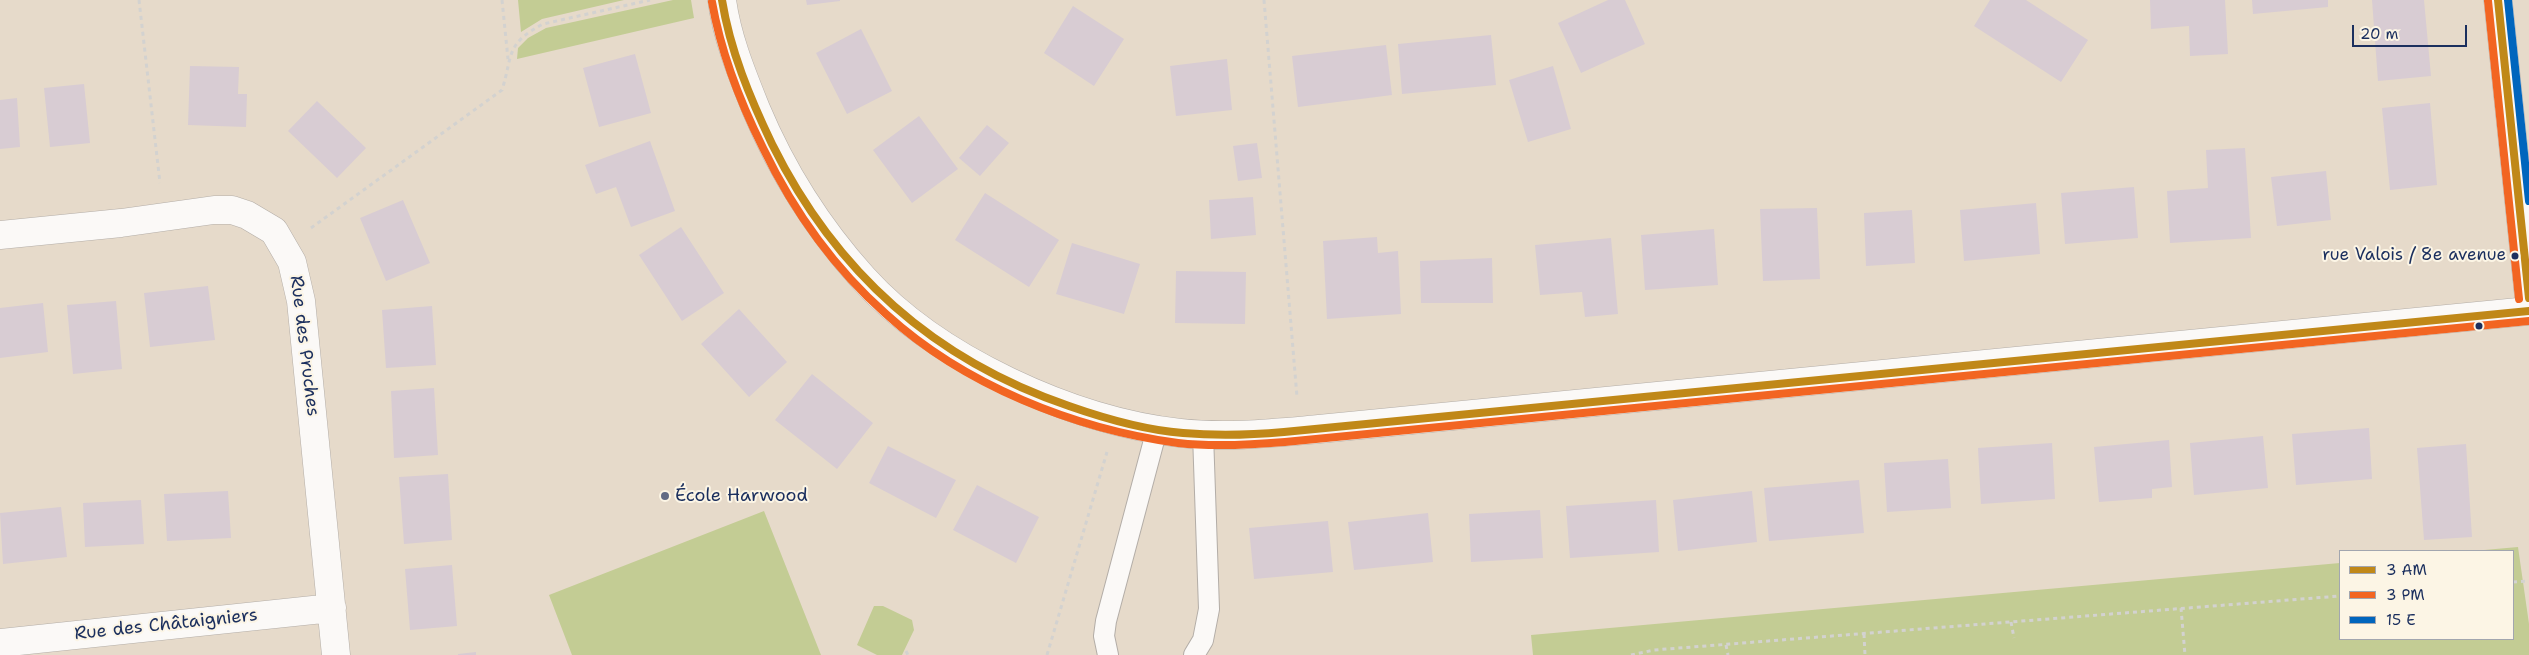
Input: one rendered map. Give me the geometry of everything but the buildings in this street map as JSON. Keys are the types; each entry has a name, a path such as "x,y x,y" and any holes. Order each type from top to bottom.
{"street":[{"path":"722,0 737,59 777,156 805,204 822,228 864,279 884,299 944,344 1008,381 1072,407 1157,429 1203,434 1244,435 1329,428 2529,311"},
{"path":"2498,0 2529,298"},
{"name":"Rue des Pruches","path":"0,235 121,224 223,210 247,215 274,231 292,262 300,295 336,655"},
{"name":"Rue des Châtaigniers","path":"0,643 332,608"}],"lane":[{"path":"1108,655 1104,636 1106,621 1157,429"},
{"path":"1194,655 1202,640 1209,610 1203,434"}],"path":[{"path":"139,0 160,186"},
{"path":"307,231 502,90 508,60 502,0"},
{"path":"508,60 520,39 543,24 650,0"},
{"path":"1264,0 1298,403"},
{"path":"1047,655 1109,445"},
{"path":"2514,582 2528,581"},
{"path":"1631,655 1654,650 2339,596"},
{"path":"2181,608 2185,655"},
{"path":"2011,622 2014,638"},
{"path":"1864,634 1865,655"},
{"path":"1726,645 1728,655"}],"green space":[{"path":"518,0 624,0 542,19 521,32"},
{"path":"673,0 691,0 694,18 517,59 518,48 528,38 546,28"},
{"path":"764,511 821,655 572,655 549,595"},
{"path":"2518,547 2529,624 2529,655 1533,655 1531,635 2339,563 2339,640 2514,640 2514,550 2484,550"},
{"path":"874,606 883,606 912,620 914,630 902,655 877,655 857,645"}],"transit line":[{"path":"722,0 730,37 742,74 772,144 797,190 826,232 858,271 894,305 932,336 974,364 1020,387 1069,406 1140,427 1183,433 1221,435 1284,432 2529,311"},
{"path":"2498,0 2529,298"},
{"path":"2508,0 2529,201"},
{"path":"2488,1 2519,299"},
{"path":"712,2 732,77 775,171 801,216 832,258 886,314 950,362 1022,400 1060,415 1099,427 1178,443 1245,445 1285,442 2529,321"}],"place":[{"name":"rue Valois / 8e avenue","path":"2515,256"},
{"name":"École Harwood","path":"665,496"}]}
